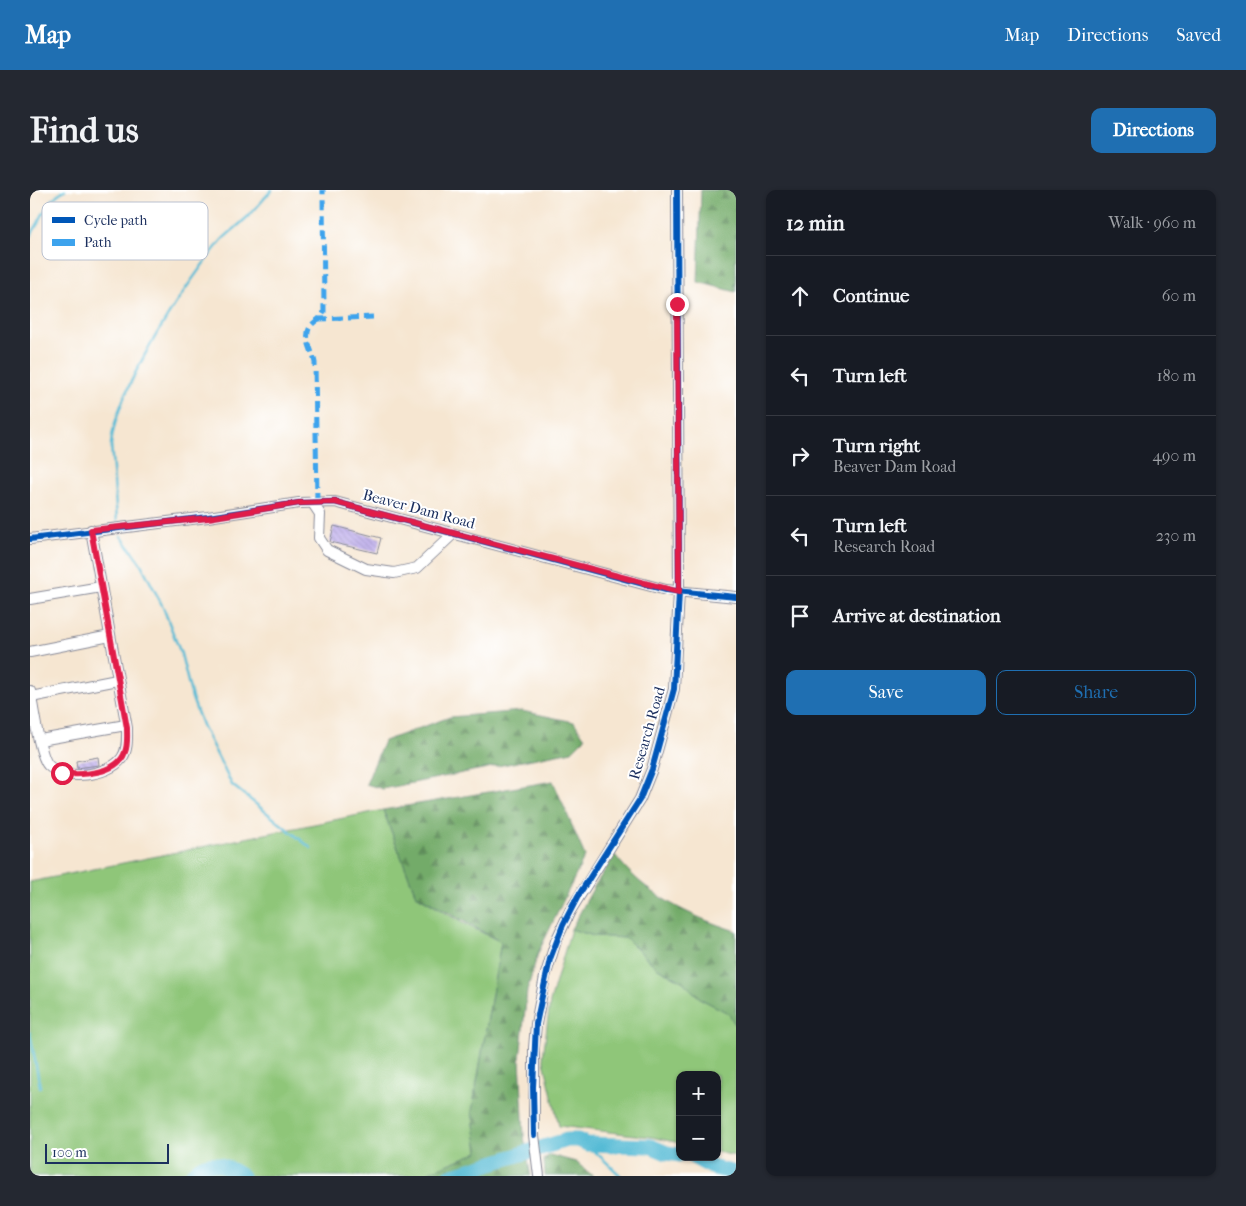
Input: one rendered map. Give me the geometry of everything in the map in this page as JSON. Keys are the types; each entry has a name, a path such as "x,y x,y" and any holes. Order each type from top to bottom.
{"street":[{"name":"Research Road","path":"539,1176 534,1135 534,1048 536,1024 545,977 556,941 567,918 587,881 632,812 652,769 674,689 679,592 677,190"},
{"name":"Beaver Dam Road","path":"30,539 91,530 208,518 312,502 335,502 679,592 736,597"},
{"path":"312,502 320,514 319,538 328,550 366,569 394,573 417,568 453,534"},
{"path":"91,530 126,725 126,747 122,759 108,769 88,774 71,775 51,768 45,760 31,694 117,680"},
{"path":"30,599 101,587"},
{"path":"30,652 110,636"},
{"path":"40,740 126,725"}],"green space":[{"path":"701,190 736,190 736,292 698,282"},
{"path":"522,711 574,722 585,738 572,751 383,789 366,784 384,741 450,717"},
{"path":"553,781 585,856 538,953 527,991 520,1059 524,1137 531,1176 429,1176 429,1172 478,1152 472,1111 501,942 416,895 383,810"},
{"path":"383,810 416,895 461,922 501,942 472,1111 479,1152 429,1172 429,1176 30,1176 30,882"},
{"path":"615,855 640,882 654,893 685,911 736,931 736,1026 728,1013 701,999 682,981 656,967 626,938 594,936 571,929 595,885"},
{"path":"571,929 594,936 626,938 656,967 682,981 701,999 729,1013 736,1026 736,1156 721,1153 721,1071 676,1071 676,1142 651,1137 559,1126 543,1057 550,1002"},
{"path":"550,1155 576,1162 593,1176 545,1176 544,1159"}],"building":[{"path":"334,526 381,538 377,553 330,542"},
{"path":"98,757 99,765 77,768 76,761"}],"waterway":[{"path":"51,202 65,190"},
{"path":"208,258 221,241 251,214 272,190"},
{"path":"30,236 42,216"},
{"path":"117,520 111,444 116,421 126,394 154,338 207,260"},
{"path":"121,536 141,564 163,607 181,654 192,698 202,725 232,785 311,848"},
{"path":"30,1033 40,1087"},
{"path":"450,1176 567,1140 578,1140 587,1144 650,1146 676,1154"},
{"path":"587,1144 621,1176"},
{"path":"700,1161 711,1167 736,1173"},
{"path":"191,1176 197,1170 209,1164 222,1165 242,1176"}],"marked path":[{"path":"317,502 315,363 309,345 308,331 324,312 323,190"},
{"path":"318,319 374,317"}],"cycle path":[{"path":"534,1135 533,1087 536,1024 550,959 563,925 578,896 640,799 652,769 674,689 679,592 677,190"},
{"path":"30,539 208,517 299,503 335,502 666,590 736,597"}],"route":[{"path":"62,773 71,775 88,774 108,769 122,759 126,747 127,728 91,530 208,518 299,503 335,502 611,576 679,592 677,304"}]}
